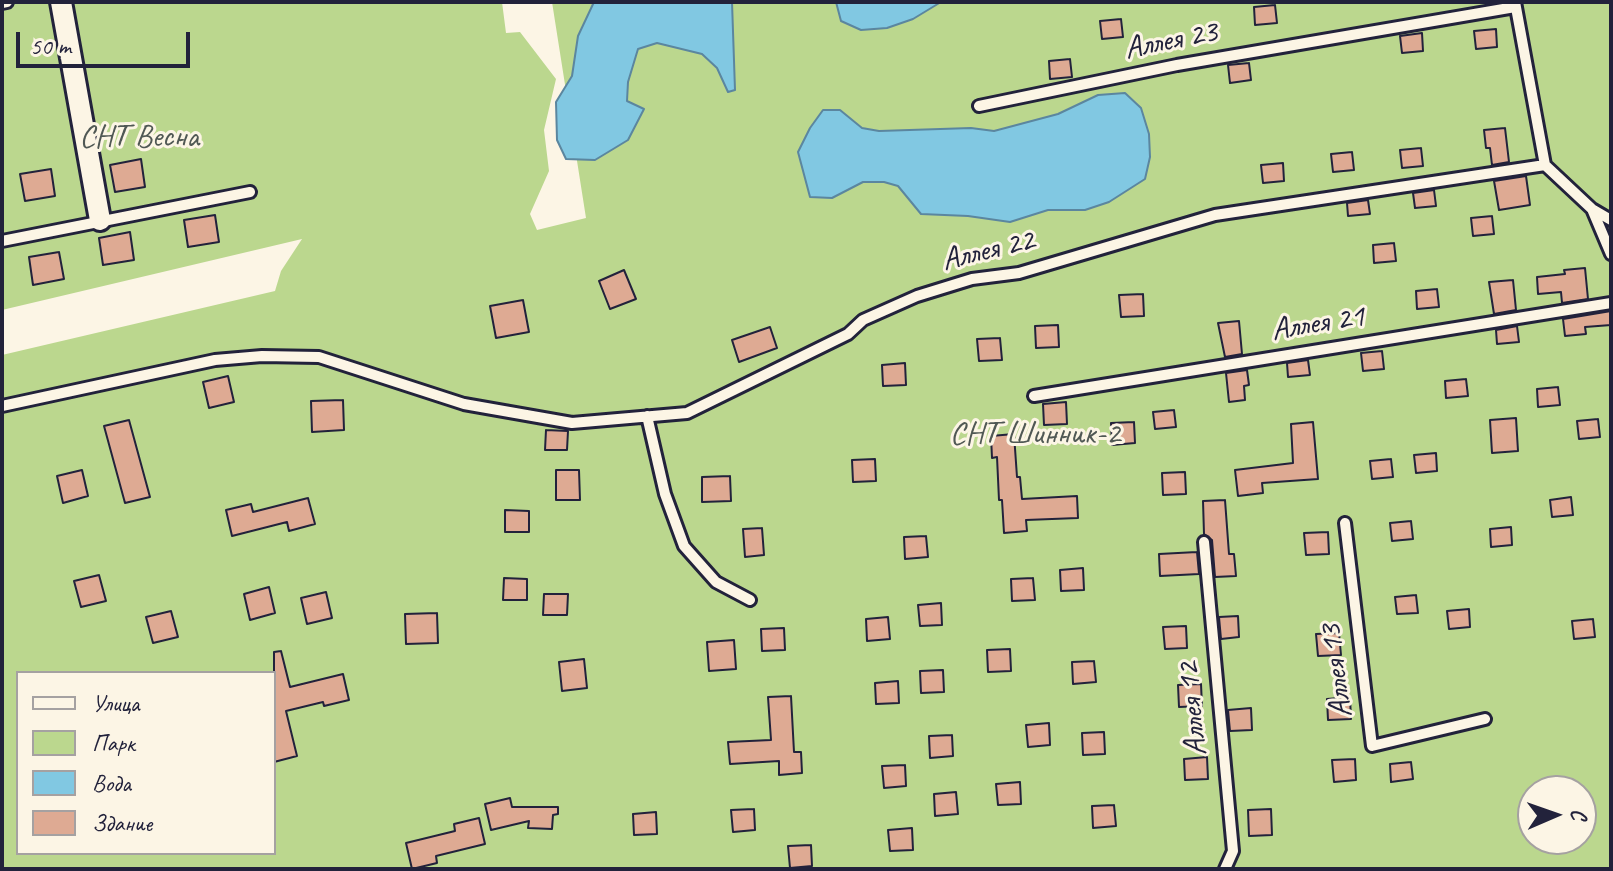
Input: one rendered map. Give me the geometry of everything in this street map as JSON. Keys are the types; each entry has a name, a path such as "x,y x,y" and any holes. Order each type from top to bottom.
{"street":[{"path":"61,2 100,220"}],"lane":[{"path":"1515,4 1545,165 1592,209 1611,220"},
{"name":"Аллея 23","path":"979,106 1177,65 1515,4"},
{"name":"Аллея 22","path":"2,406 215,360 262,356 319,357 464,404 572,423 687,413 848,334 863,320 917,296 972,279 1019,273 1215,215 1545,165"},
{"path":"2,241 250,192"},
{"path":"1592,209 1611,254"},
{"name":"Аллея 21","path":"1034,396 1611,303"},
{"path":"647,416 665,494 684,546 716,582 750,600"},
{"name":"Аллея 13","path":"1345,523 1372,746 1485,719"},
{"name":"Аллея 12","path":"1204,542 1233,851 1225,869"}],"green space":[{"name":"СНТ Шинник-2","path":"2,2 502,2 506,33 520,32 556,79 544,130 549,171 530,214 537,230 586,218 552,2 1611,2 1611,869 2,869 2,355 275,291 281,271 302,239 2,310"}],"water":[{"path":"594,2 732,2 735,90 728,92 717,68 702,54 657,43 638,49 628,82 627,101 644,109 628,140 595,160 566,159 557,140 556,102 572,76 578,36"},
{"path":"836,2 941,2 913,19 887,28 861,30 841,21"},
{"path":"1125,93 1141,108 1149,134 1150,157 1145,179 1109,202 1085,210 1048,210 1010,222 921,214 898,186 884,182 863,182 832,198 810,197 798,152 823,110 840,110 862,128 879,131 971,128 994,131 1058,114 1098,95"}],"building":[{"path":"1275,5 1277,23 1255,25 1254,7"},
{"path":"1121,19 1123,37 1102,39 1100,21"},
{"path":"1496,29 1497,47 1476,49 1474,31"},
{"path":"1422,33 1423,51 1402,53 1400,36"},
{"path":"1070,59 1072,77 1050,79 1049,61"},
{"path":"1249,63 1251,80 1230,83 1228,65"},
{"path":"1505,128 1509,162 1492,165 1484,130"},
{"path":"1421,148 1423,166 1402,168 1400,150"},
{"path":"1352,152 1354,170 1333,172 1331,154"},
{"path":"141,159 145,187 115,192 110,165"},
{"path":"1283,163 1284,181 1263,183 1261,165"},
{"path":"51,169 55,196 25,201 20,174"},
{"path":"1526,176 1530,205 1499,210 1494,181"},
{"path":"1434,190 1436,206 1415,208 1413,193"},
{"path":"1368,200 1370,214 1348,216 1347,203"},
{"path":"215,215 219,242 188,247 184,220"},
{"path":"1492,216 1494,234 1473,236 1471,218"},
{"path":"130,232 134,260 103,265 99,238"},
{"path":"1394,243 1396,261 1374,263 1373,245"},
{"path":"59,252 64,279 33,285 29,257"},
{"path":"1585,268 1588,299 1562,303 1561,292 1538,294 1537,277"},
{"path":"624,270 636,299 610,309 599,281"},
{"path":"1513,280 1516,310 1494,314 1489,282"},
{"path":"1437,289 1439,307 1417,309 1416,291"},
{"path":"1143,294 1144,316 1121,317 1119,295"},
{"path":"523,300 529,332 496,338 490,306"},
{"path":"1611,311 1611,325 1585,327 1586,334 1565,336 1563,319"},
{"path":"1239,321 1242,354 1225,357 1218,323"},
{"path":"1058,325 1059,347 1036,348 1035,326"},
{"path":"1517,326 1519,342 1497,344 1496,330"},
{"path":"770,327 777,348 739,362 732,340"},
{"path":"1000,338 1002,360 979,361 977,339"},
{"path":"1382,351 1384,369 1363,371 1361,353"},
{"path":"1308,360 1310,375 1288,377 1287,363"},
{"path":"905,363 906,385 883,386 882,365"},
{"path":"1247,370 1249,385 1244,386 1245,400 1229,402 1226,373"},
{"path":"228,376 234,402 209,408 203,382"},
{"path":"1466,379 1468,396 1446,398 1445,381"},
{"path":"1558,387 1560,405 1538,407 1537,389"},
{"path":"343,400 344,430 312,432 311,401"},
{"path":"1066,402 1067,424 1044,425 1043,404"},
{"path":"1174,410 1176,427 1155,429 1153,412"},
{"path":"1516,418 1518,451 1492,453 1490,420"},
{"path":"1598,419 1600,437 1579,439 1577,421"},
{"path":"129,420 150,497 125,503 104,426"},
{"path":"1134,422 1135,443 1112,445 1111,423"},
{"path":"1313,422 1318,479 1262,483 1263,493 1238,496 1235,470 1293,463 1291,424"},
{"path":"546,430 568,431 567,450 545,450"},
{"path":"1014,434 1022,499 1077,496 1078,518 1026,520 1027,531 1004,533 997,457 992,458 991,436"},
{"path":"1436,453 1437,471 1416,473 1414,455"},
{"path":"875,459 876,481 853,482 852,460"},
{"path":"1391,459 1393,477 1372,479 1370,461"},
{"path":"82,470 88,496 63,503 57,476"},
{"path":"556,470 579,470 580,500 556,500"},
{"path":"1185,472 1186,494 1163,495 1162,473"},
{"path":"730,476 731,501 702,502 702,477"},
{"path":"1571,497 1573,515 1552,517 1550,500"},
{"path":"308,498 315,524 289,531 287,522 232,536 226,510 251,504 253,512"},
{"path":"1225,500 1229,554 1234,554 1236,576 1215,577 1212,540 1204,534 1203,501"},
{"path":"505,510 529,511 529,532 505,532"},
{"path":"1411,521 1413,539 1392,541 1390,523"},
{"path":"1511,527 1512,545 1491,547 1490,529"},
{"path":"762,528 764,555 745,557 743,529"},
{"path":"1328,532 1329,554 1306,555 1304,533"},
{"path":"926,536 928,557 905,559 904,537"},
{"path":"1197,552 1199,574 1160,576 1159,554"},
{"path":"1083,568 1084,590 1061,591 1060,570"},
{"path":"99,575 106,601 81,607 74,581"},
{"path":"504,578 527,579 527,600 503,600"},
{"path":"1033,578 1035,600 1012,601 1011,579"},
{"path":"269,587 275,613 250,620 244,594"},
{"path":"326,592 332,618 307,624 301,598"},
{"path":"544,594 568,594 567,615 543,615"},
{"path":"1416,595 1418,613 1397,614 1395,597"},
{"path":"941,603 942,625 920,626 918,605"},
{"path":"1469,609 1470,627 1449,629 1447,611"},
{"path":"171,611 178,637 153,643 146,617"},
{"path":"437,613 438,643 406,644 405,614"},
{"path":"1238,616 1239,637 1221,639 1219,617"},
{"path":"888,617 890,639 867,641 866,619"},
{"path":"1593,619 1595,637 1574,639 1572,621"},
{"path":"1186,626 1187,648 1165,649 1163,627"},
{"path":"784,628 785,650 762,651 761,629"},
{"path":"1339,633 1341,655 1318,656 1316,634"},
{"path":"734,640 736,669 709,671 707,642"},
{"path":"1010,649 1011,671 988,672 987,650"},
{"path":"281,651 290,687 343,674 349,700 324,706 323,702 286,711 297,756 276,761 276,671 274,652"},
{"path":"584,659 587,688 562,691 559,662"},
{"path":"1094,661 1096,682 1073,684 1072,662"},
{"path":"943,670 944,692 921,693 920,671"},
{"path":"898,681 899,703 876,704 875,683"},
{"path":"1201,684 1202,706 1179,707 1178,685"},
{"path":"791,696 794,752 801,752 802,773 779,775 779,761 730,764 728,742 771,740 768,697"},
{"path":"1350,697 1351,719 1328,720 1327,699"},
{"path":"1251,708 1252,730 1230,731 1228,710"},
{"path":"1049,723 1050,745 1028,747 1026,725"},
{"path":"1104,732 1105,754 1083,755 1082,733"},
{"path":"952,735 953,756 930,758 929,736"},
{"path":"1207,757 1208,779 1185,780 1184,759"},
{"path":"1355,759 1356,780 1334,782 1332,760"},
{"path":"1411,762 1413,779 1391,782 1390,764"},
{"path":"905,765 906,786 884,788 882,766"},
{"path":"1020,782 1021,804 998,805 996,784"},
{"path":"956,792 958,814 935,816 934,794"},
{"path":"510,798 512,807 558,807 558,814 553,815 552,829 528,828 529,821 491,830 485,804"},
{"path":"1114,805 1116,826 1093,828 1092,806"},
{"path":"754,809 755,830 733,832 731,810"},
{"path":"1271,809 1272,835 1249,836 1248,810"},
{"path":"656,812 657,834 634,835 633,814"},
{"path":"479,818 485,844 436,856 437,863 412,869 406,843 455,831 454,824"},
{"path":"912,828 913,850 890,851 888,830"},
{"path":"811,845 812,866 790,868 788,846"}],"park label":[{"name":"СНТ Весна","path":"139,138"}]}
